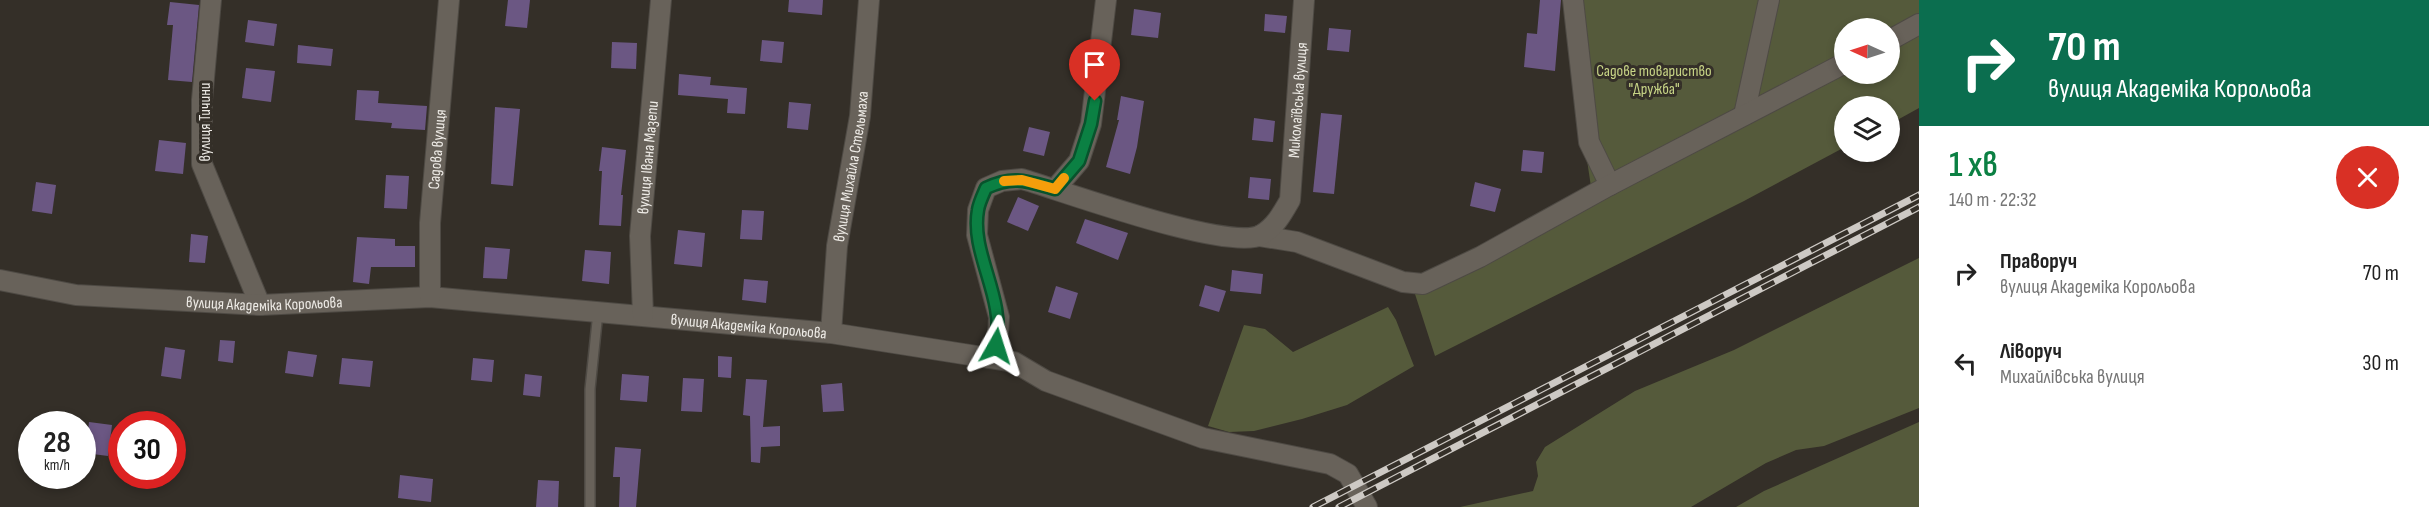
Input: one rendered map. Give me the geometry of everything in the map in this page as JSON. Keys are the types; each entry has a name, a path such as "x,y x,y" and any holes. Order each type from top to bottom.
{"street":[{"name":"вулиця Тичини","path":"211,0 202,100 202,164 260,305"},
{"name":"Садова вулиця","path":"430,297 430,223 449,0"},
{"name":"вулиця Івана Мазепи","path":"643,315 640,236 661,0"},
{"name":"вулиця Михайла Стельмаха","path":"831,333 837,246 860,116 869,0"},
{"path":"1055,189 1079,161 1091,124 1106,0"},
{"name":"Миколаївська вулиця","path":"1259,236 1279,220 1290,200 1304,0"},
{"path":"1573,0 1589,142 1610,185"},
{"path":"1744,115 1769,0"},
{"path":"1900,34 1919,24"},
{"path":"989,358 996,346 999,317 977,235 978,210 986,188 1002,181 1022,180 1144,219 1234,237 1259,236 1297,242 1403,282 1423,284 1480,257 1610,185 1834,69"},
{"name":"вулиця Академіка Корольова","path":"0,280 76,296 260,305 430,297 831,333 1014,362 1046,381 1203,438 1330,464 1348,474 1367,507"}],"lane":[{"path":"590,507 590,389 598,311"}],"green space":[{"name":"Садове товариство \"Дружба\"","path":"1570,0 1919,0 1919,108 1900,118 1900,96 1834,96 1834,153 1744,201 1435,356 1415,294 1593,200 1568,34"},
{"path":"1919,258 1919,408 1824,446 1796,450 1766,463 1691,507 1460,507 1533,491 1538,476 1536,462 1545,447 1635,391 1734,350"},
{"path":"1388,307 1396,320 1414,366 1347,405 1302,419 1254,431 1229,432 1208,426 1244,325 1265,329 1293,352"},
{"path":"1919,422 1919,507 1736,507 1764,491"}],"building":[{"path":"508,0 530,0 527,28 505,26"},
{"path":"789,0 823,0 822,15 788,12"},
{"path":"1540,0 1561,0 1555,71 1524,67 1527,33 1537,34"},
{"path":"170,2 199,5 192,82 168,80 173,25 167,25"},
{"path":"1134,9 1161,13 1158,38 1131,35"},
{"path":"1265,14 1287,16 1285,33 1264,31"},
{"path":"248,20 277,24 274,46 245,42"},
{"path":"1329,28 1351,30 1349,52 1327,50"},
{"path":"762,40 784,42 782,63 760,61"},
{"path":"612,42 637,43 636,69 611,68"},
{"path":"298,45 333,49 331,66 297,63"},
{"path":"246,68 275,71 271,102 242,98"},
{"path":"679,74 711,77 710,85 747,88 745,114 727,113 728,99 678,95"},
{"path":"357,90 379,91 378,103 427,106 425,130 391,128 392,123 355,120"},
{"path":"1121,96 1144,101 1130,174 1106,167 1119,120 1117,120"},
{"path":"789,102 811,104 808,130 787,128"},
{"path":"495,107 520,109 513,186 491,184"},
{"path":"1321,113 1342,115 1334,194 1313,192"},
{"path":"1254,118 1275,121 1273,142 1252,140"},
{"path":"1029,127 1050,132 1044,156 1023,151"},
{"path":"159,140 186,143 183,174 155,171"},
{"path":"602,147 626,150 621,195 623,195 621,226 599,225 602,171 599,171"},
{"path":"1523,150 1544,152 1542,173 1521,171"},
{"path":"386,175 409,176 407,209 384,208"},
{"path":"1250,177 1271,179 1269,200 1248,198"},
{"path":"36,182 56,185 52,214 32,211"},
{"path":"1475,182 1501,189 1495,212 1470,206"},
{"path":"1018,197 1039,206 1028,231 1007,222"},
{"path":"742,210 764,211 762,240 740,239"},
{"path":"1085,219 1128,233 1118,260 1076,243"},
{"path":"678,230 705,233 702,267 674,264"},
{"path":"191,234 208,236 205,263 189,262"},
{"path":"357,237 395,239 395,246 415,246 415,267 371,267 369,284 353,282"},
{"path":"485,247 510,249 507,279 483,278"},
{"path":"585,250 611,252 609,284 582,281"},
{"path":"1232,270 1263,274 1261,294 1230,291"},
{"path":"744,279 768,281 766,303 742,300"},
{"path":"1205,285 1226,291 1219,312 1199,306"},
{"path":"1056,286 1078,293 1070,319 1048,312"},
{"path":"220,340 235,341 233,363 218,361"},
{"path":"165,347 185,350 181,379 161,376"},
{"path":"288,351 317,355 313,377 285,373"},
{"path":"718,356 732,357 731,378 718,377"},
{"path":"342,358 373,361 370,387 339,384"},
{"path":"473,358 494,360 492,382 471,380"},
{"path":"525,374 542,376 540,397 523,395"},
{"path":"622,374 649,376 647,402 620,400"},
{"path":"683,378 704,379 702,412 681,411"},
{"path":"746,379 767,380 763,427 780,426 780,446 761,447 760,463 751,462 750,416 743,415"},
{"path":"842,383 844,411 823,412 821,385"},
{"path":"96,423 108,424 108,456 96,454"},
{"path":"615,447 641,449 636,507 619,507 620,477 613,477"},
{"path":"400,475 433,479 431,502 398,498"},
{"path":"538,480 559,481 558,507 536,507"}],"railway":[{"path":"1313,507 1919,195"},
{"path":"1339,507 1919,207"}],"slow traffic":[{"path":"1004,181 1022,180 1055,189 1064,178"}],"route":[{"path":"996,346 999,317 977,235 978,210 986,188 1002,181 1022,180 1055,189 1079,161 1091,124 1095,101"}]}
